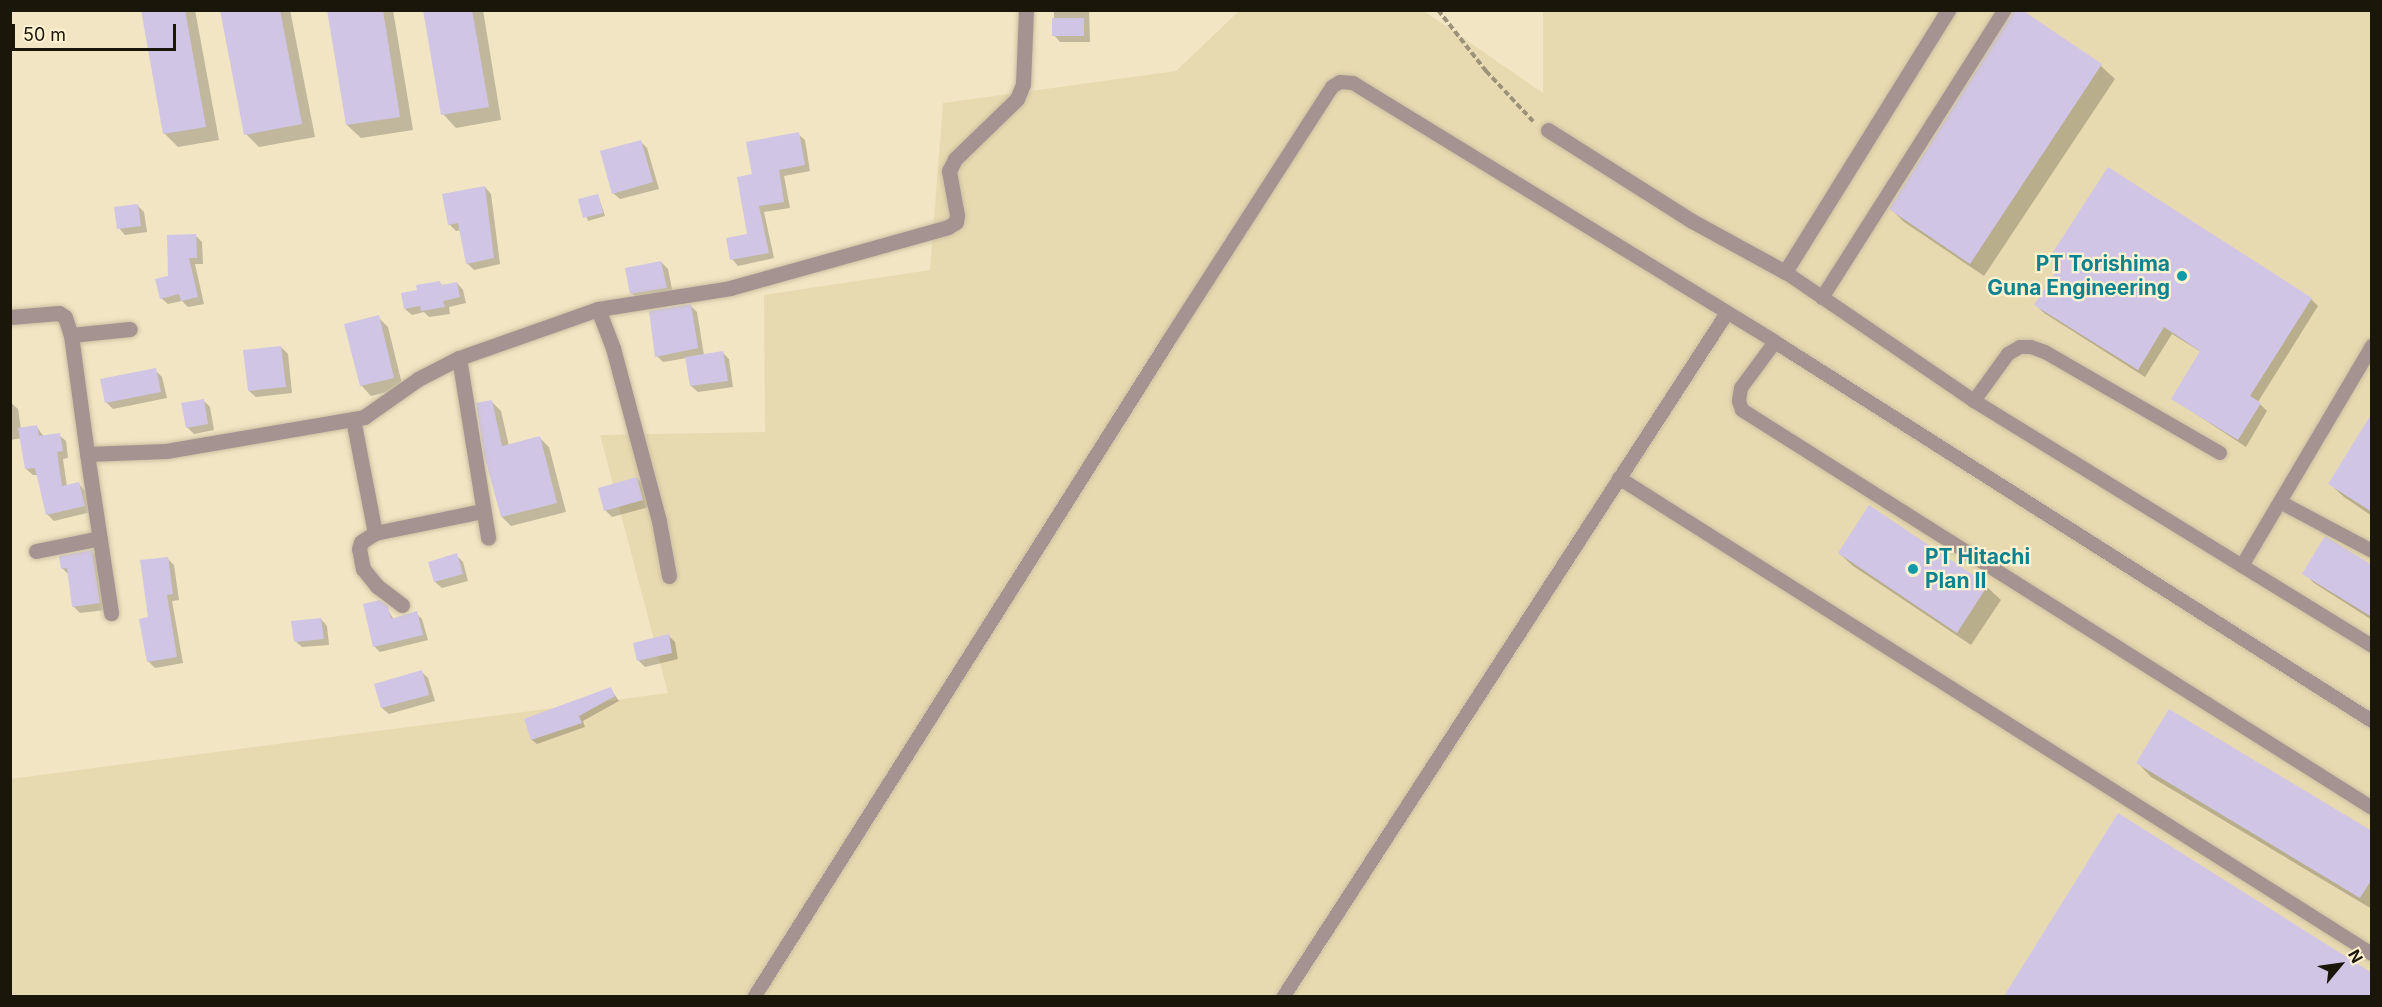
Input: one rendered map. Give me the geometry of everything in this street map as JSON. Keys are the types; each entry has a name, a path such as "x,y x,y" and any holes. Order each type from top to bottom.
{"street":[{"path":"87,454 166,451 364,417 418,379 459,358 598,309 730,288 948,227 956,222 949,171 955,159 1017,99 1023,84 1026,10"},
{"path":"1548,130 1692,221 1785,272 1948,10"},
{"path":"598,309 613,348 659,521 669,576"},
{"path":"10,317 59,313 65,317 71,334 111,613"},
{"path":"71,334 130,329"},
{"path":"459,358 488,538"},
{"path":"353,419 375,533"},
{"path":"402,605 377,586 363,569 359,549 361,542 375,533 482,512"},
{"path":"36,551 100,538"}],"lane":[{"path":"1822,298 2005,10"},
{"path":"755,996 1332,87 1340,82 1353,83 1775,342 2372,721"},
{"path":"1785,272 1974,400 2372,646"},
{"path":"1284,996 1727,313"},
{"path":"1775,342 1741,388 1739,401 1742,410 2372,808"},
{"path":"2242,566 2372,346"},
{"path":"1974,400 2008,354 2020,347 2031,347 2045,352 2220,453"},
{"path":"1619,478 2372,954"},
{"path":"2280,502 2372,551"}],"path":[{"path":"1438,10 1513,102 1528,117 1548,130"}],"shaded area":[{"path":"1239,11 1424,11 1543,93 1543,11 2371,11 2371,996 11,996 10,779 668,693 600,435 765,432 764,295 930,270 943,103 1176,71"}],"building":[{"path":"141,10 185,10 206,127 163,134"},
{"path":"220,10 280,10 302,124 244,135"},
{"path":"327,10 383,10 400,117 346,125"},
{"path":"423,10 472,10 489,107 441,115"},
{"path":"2014,10 2022,10 2102,64 1970,264 1889,209"},
{"path":"1052,18 1084,18 1084,36 1052,36"},
{"path":"799,132 805,165 779,170 784,202 759,206 769,253 730,260 726,238 747,234 737,177 752,174 746,142"},
{"path":"641,140 653,182 612,194 600,151"},
{"name":"PT Torishima Guna Engineering","path":"2108,167 2312,298 2250,396 2261,403 2238,440 2171,399 2200,351 2164,327 2138,370 2034,305 2062,262 2051,255"},
{"path":"485,186 494,258 466,264 458,223 448,225 442,194"},
{"path":"598,194 603,213 583,218 578,199"},
{"path":"138,204 141,226 117,229 114,207"},
{"path":"196,234 197,258 189,258 198,297 181,301 179,294 160,299 155,279 168,276 167,235"},
{"path":"661,261 667,288 630,294 625,268"},
{"path":"440,281 441,285 457,282 460,297 443,301 445,307 421,311 420,306 404,309 401,293 417,290 416,285"},
{"path":"691,304 698,348 655,357 649,311"},
{"path":"379,315 394,378 360,386 344,324"},
{"path":"281,346 286,387 248,391 243,350"},
{"path":"723,351 728,381 690,386 685,357"},
{"path":"156,368 161,392 105,403 100,379"},
{"path":"204,399 208,424 186,428 181,403"},
{"path":"492,400 502,446 540,436 557,503 501,517 484,455 476,403"},
{"path":"2372,413 2372,512 2328,484"},
{"path":"37,425 39,436 60,433 63,451 57,452 62,486 79,482 85,506 46,515 35,468 25,469 18,428"},
{"path":"637,477 643,500 604,511 598,488"},
{"name":"PT Hitachi Plan II","path":"1869,505 1988,585 1957,633 1838,553"},
{"path":"2325,536 2372,565 2372,617 2302,574"},
{"path":"92,550 100,603 72,607 67,568 61,569 59,556"},
{"path":"457,553 463,574 434,582 428,562"},
{"path":"168,557 173,594 167,595 177,657 147,662 139,619 148,617 140,560"},
{"path":"380,600 388,606 391,619 417,611 423,635 373,647 363,604"},
{"path":"321,618 324,639 294,642 291,621"},
{"path":"669,634 672,653 637,661 633,643"},
{"path":"422,670 429,695 381,708 374,684"},
{"path":"611,687 615,696 579,716 582,723 531,740 524,719"},
{"path":"2169,709 2372,831 2372,879 2360,898 2136,763"},
{"path":"2118,813 2372,973 2372,996 2004,996"}],"place":[{"name":"PT Torishima Guna Engineering","path":"2182,276"},
{"name":"PT Hitachi Plan II","path":"1913,569"}]}
